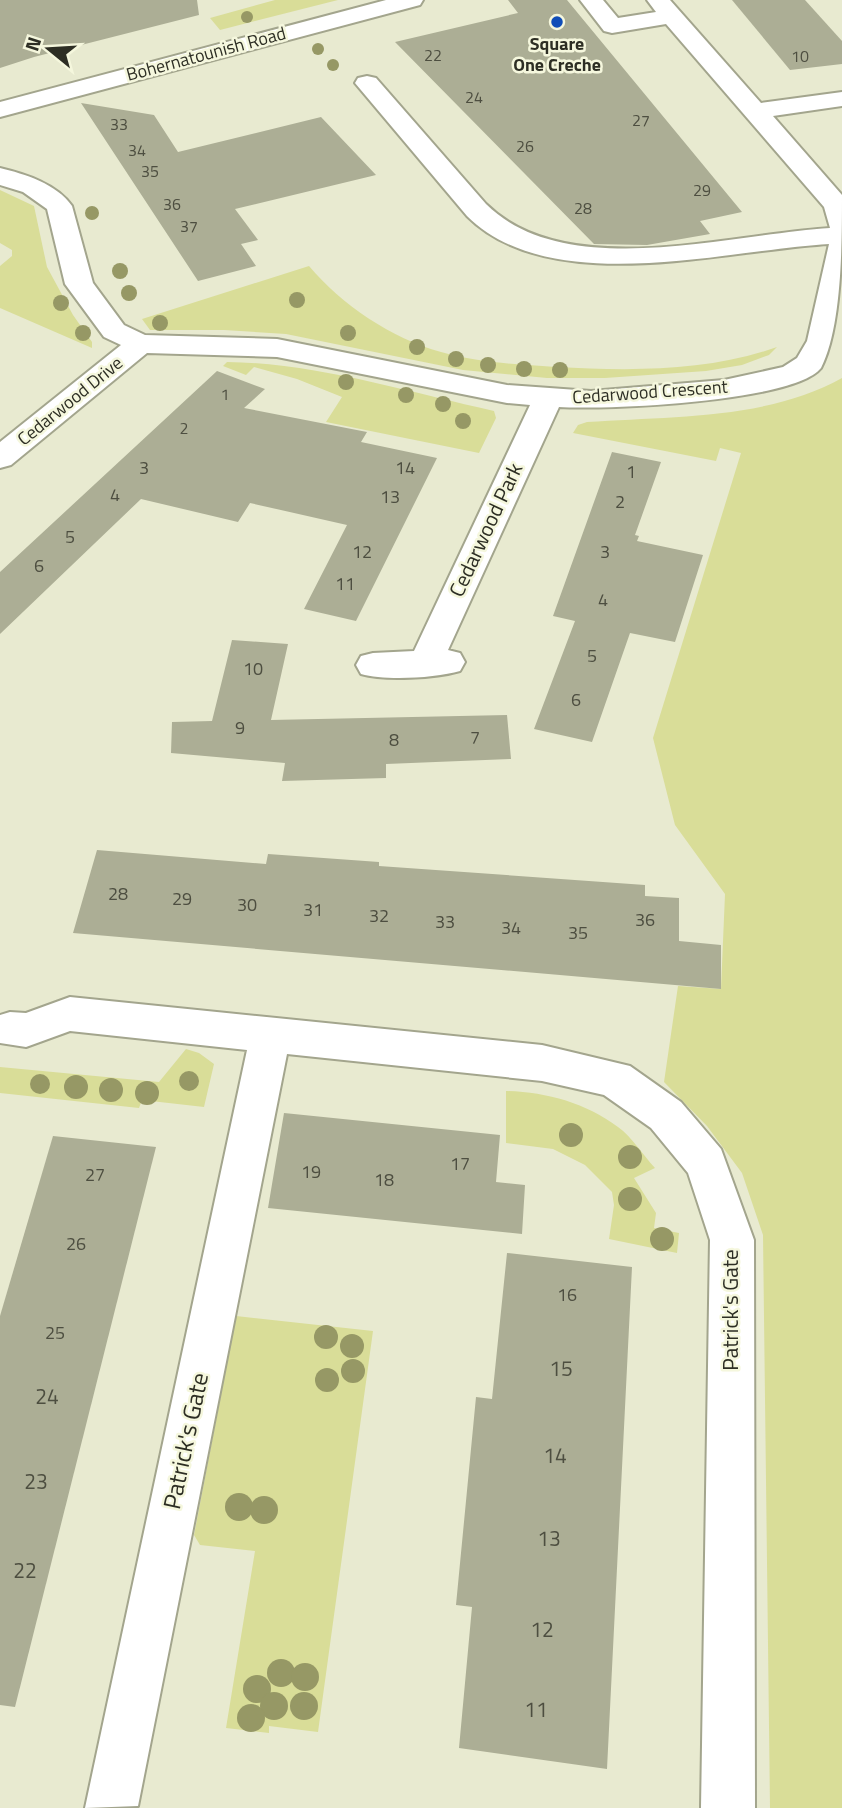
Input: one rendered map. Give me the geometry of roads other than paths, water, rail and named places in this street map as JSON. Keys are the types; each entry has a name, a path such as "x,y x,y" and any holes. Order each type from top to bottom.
{"street":[{"name":"Bohernatounish Road","path":"3,106 412,0"},
{"path":"592,0 612,26 665,8 836,205 842,226"},
{"path":"367,83 486,220 514,237 545,247 585,254 640,256 713,251 816,235 842,235"},
{"path":"755,111 842,99"},
{"name":"Cedarwood Drive","path":"0,176 32,187 59,206 79,284 100,316 114,331 140,344 214,344 278,348 366,365"},
{"name":"Cedarwood Crescent","path":"366,365 507,394 591,400 724,389 758,383 793,373 809,364 821,341 842,245"},
{"name":"Cedarwood Drive","path":"0,458 140,344"},
{"name":"Cedarwood Park","path":"373,665 439,663 549,397"},
{"name":"Patrick's Gate","path":"10,1029 26,1030 69,1014 542,1063 615,1079 666,1115 706,1163 732,1240 727,1808"},
{"name":"Patrick's Gate","path":"111,1806 271,1034"}],"place":[{"name":"Square One Creche","path":"557,22"}]}
